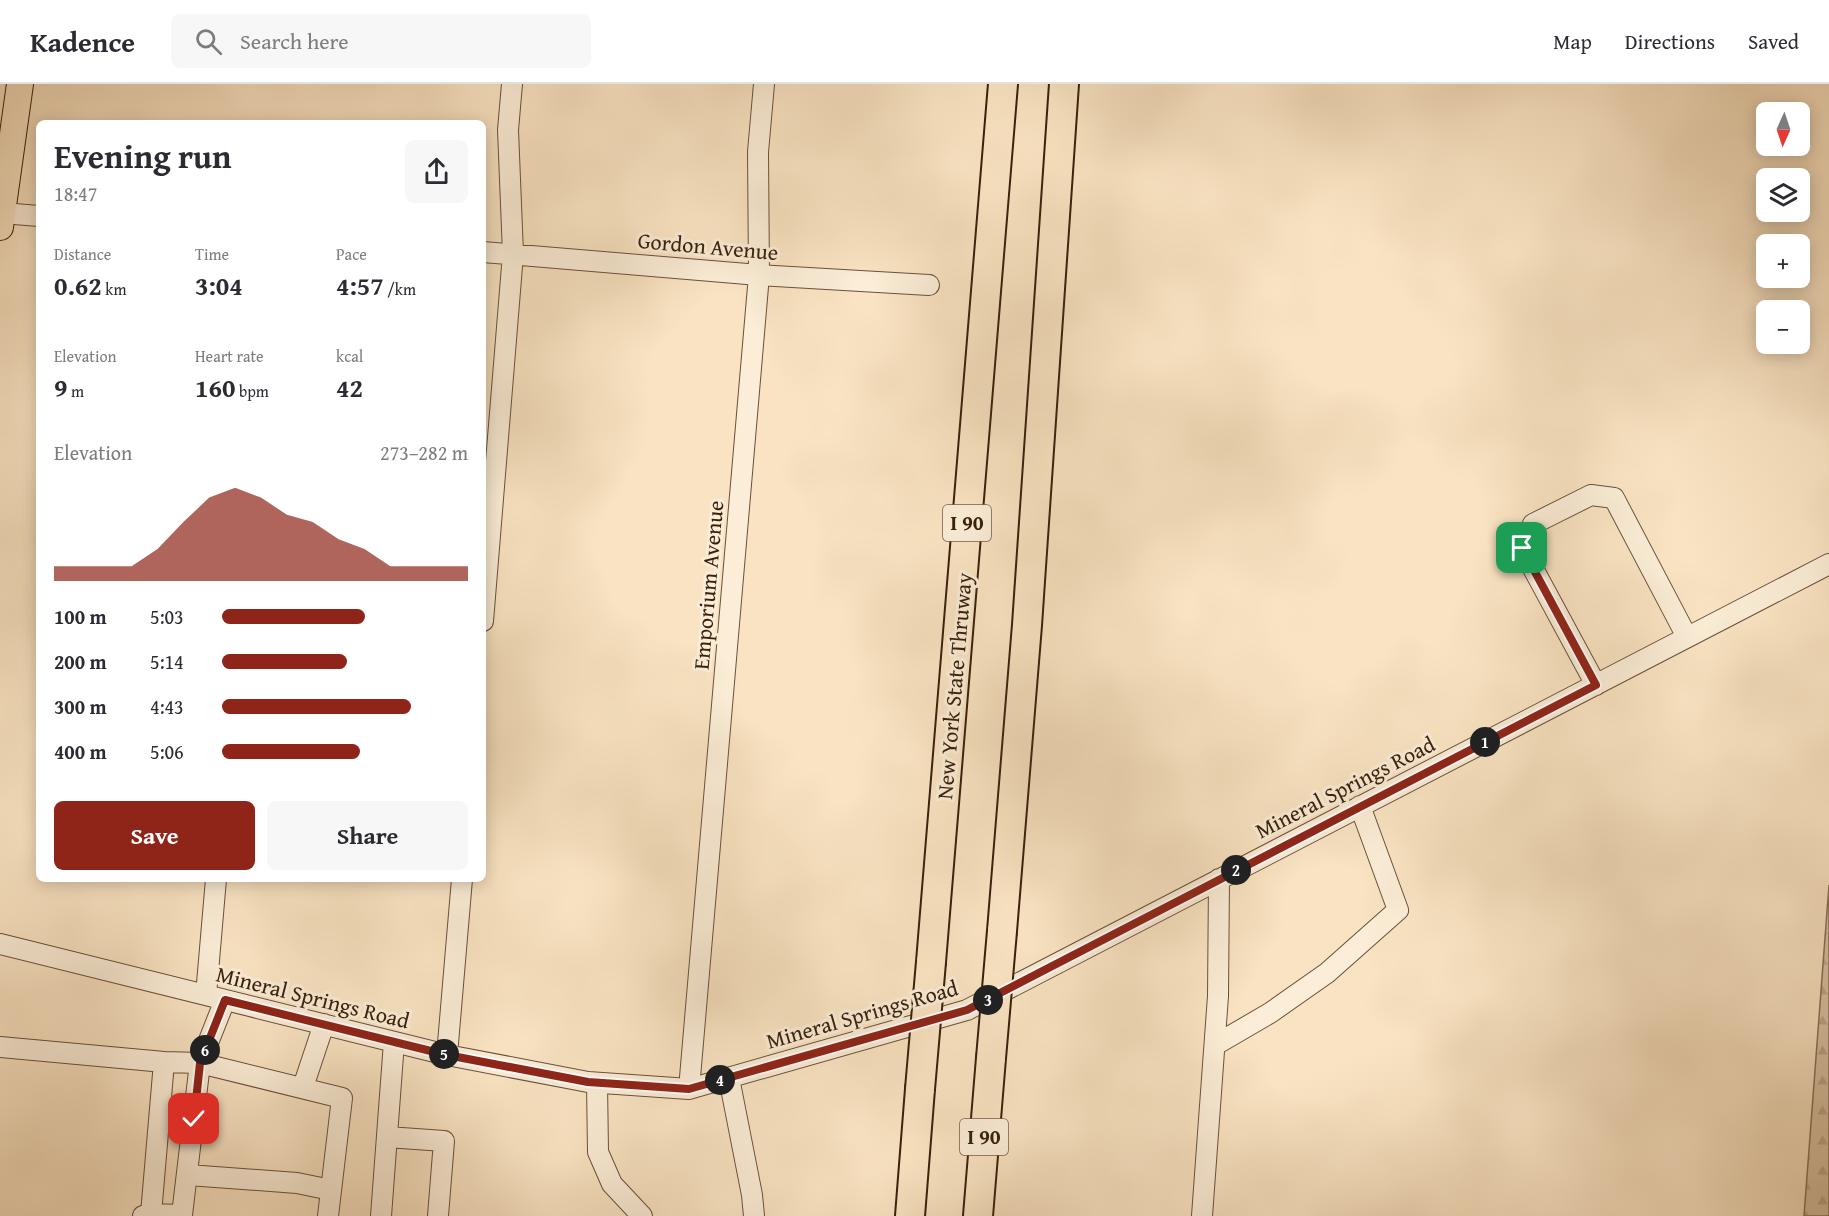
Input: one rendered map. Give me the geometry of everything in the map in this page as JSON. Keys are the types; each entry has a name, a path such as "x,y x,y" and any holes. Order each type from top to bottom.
{"highway":[{"name":"New York State Thruway","path":"910,1216 1003,84"},
{"name":"I 90","path":"978,1216 1027,625 1064,84"}],"main road":[{"path":"1,220 7,124 20,84"}],"street":[{"path":"486,584 513,254 508,130 512,84"},
{"name":"Emporium Avenue","path":"689,1089 759,275 758,152 764,84"},
{"path":"1,220 36,216"},
{"name":"Gordon Avenue","path":"486,252 759,275 929,285"},
{"path":"1596,685 1522,548 1533,524 1590,495 1614,498 1687,637"},
{"name":"Mineral Springs Road","path":"0,944 447,1055 597,1083 689,1089 967,1010 1829,564"},
{"path":"1215,1045 1270,1013 1327,973 1398,910 1360,806"},
{"path":"1202,1216 1218,996 1219,879"},
{"path":"164,1062 147,1215 182,1216 200,1063 216,997 216,882"},
{"path":"447,1055 462,882"},
{"path":"303,1088 324,1024"},
{"path":"381,1216 394,1042"},
{"path":"0,1047 164,1062 200,1063 342,1098 328,1216"},
{"path":"729,1078 754,1216"},
{"path":"597,1083 597,1152 612,1184 642,1216"},
{"path":"387,1137 444,1141 438,1216"},
{"path":"188,1175 297,1184 331,1190"}],"green space":[{"path":"1829,885 1829,1216 1804,1216"}],"route":[{"path":"194,1119 200,1063 225,1000 447,1055 588,1082 689,1089 967,1010 1596,685 1522,548"}]}
